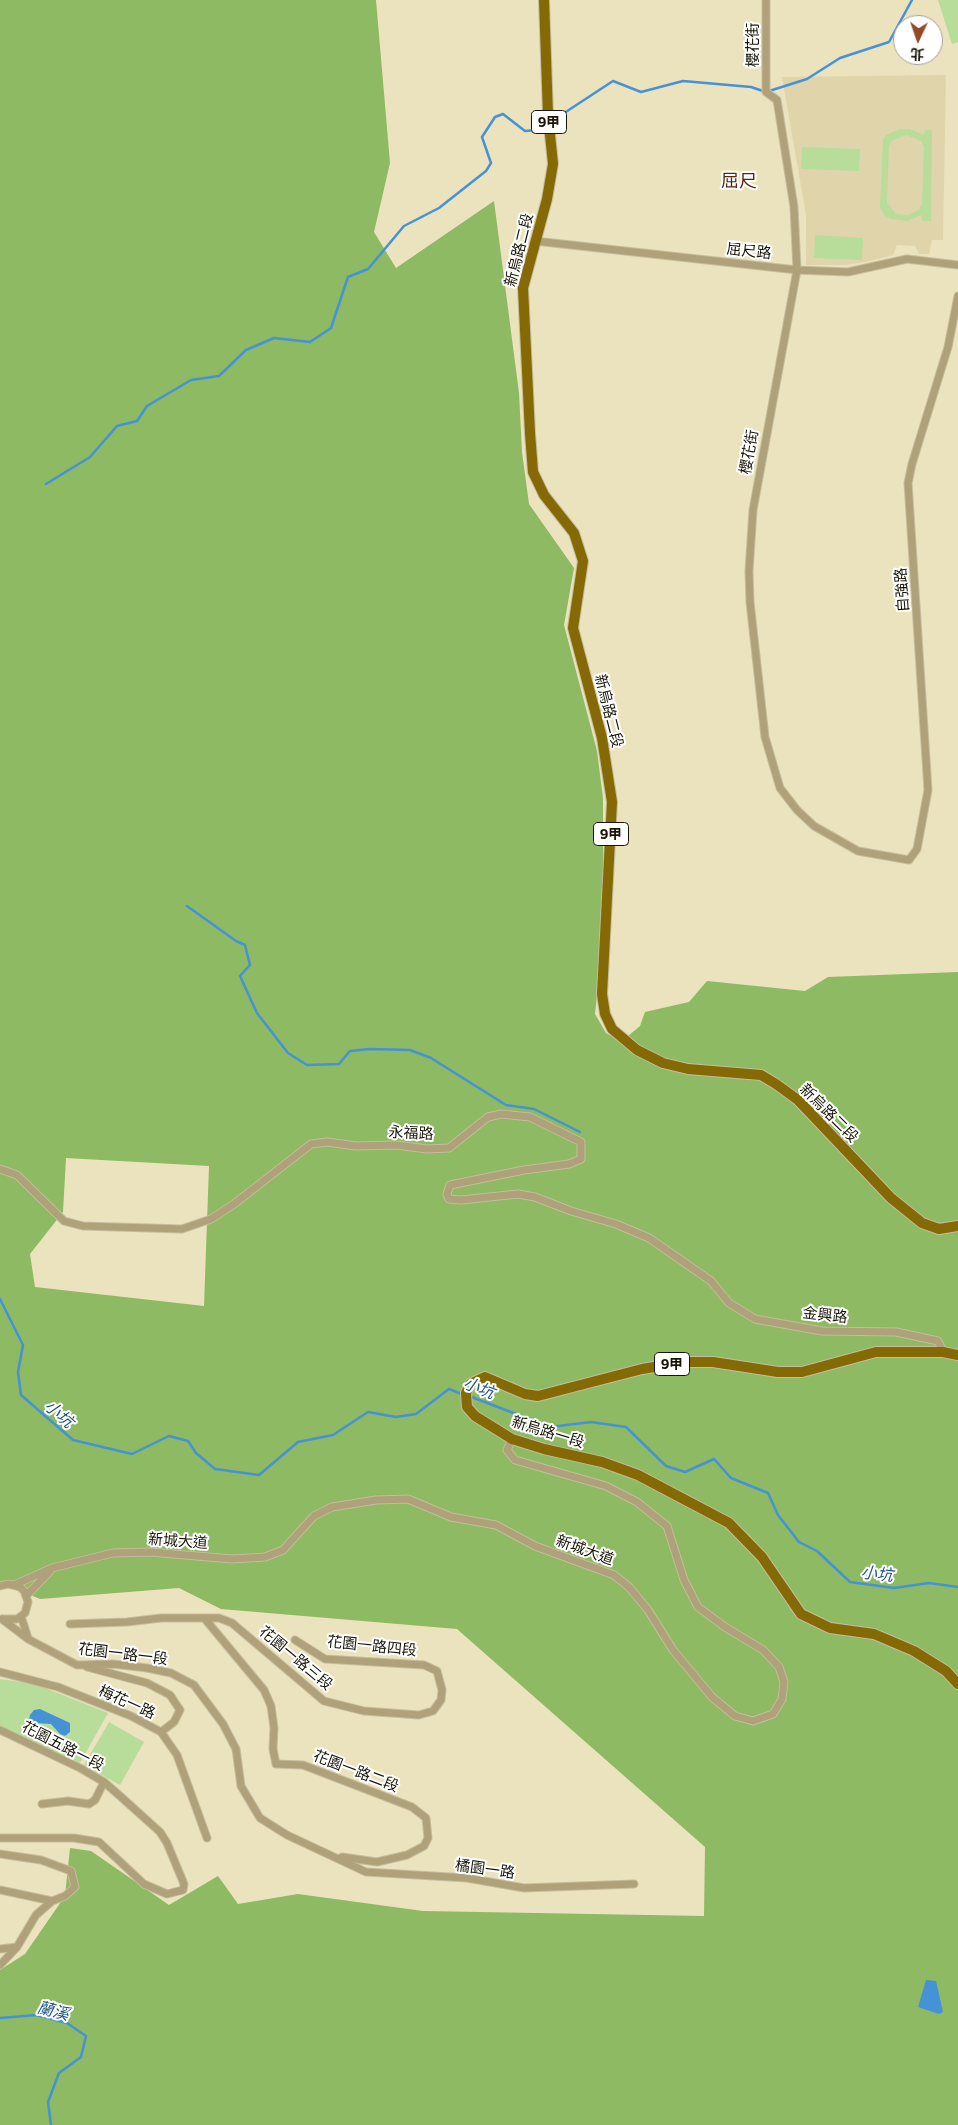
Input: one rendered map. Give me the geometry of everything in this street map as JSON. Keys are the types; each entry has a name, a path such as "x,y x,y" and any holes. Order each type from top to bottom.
{"main road":[{"name":"新烏路二段","path":"544,0 548,115 552,164 547,199 522,288 534,472 544,495 574,533 584,561 573,628 602,738 612,802 602,994 605,1014 612,1029 637,1050 663,1063 688,1070 761,1075 776,1084 798,1100 891,1198 922,1223 939,1228 958,1226"},
{"name":"新烏路一段","path":"958,1355 943,1352 876,1352 802,1372 778,1372 713,1362 685,1362 642,1369 538,1396 525,1394 485,1377 470,1384 466,1393 467,1407 475,1416 512,1439 544,1449 602,1462 638,1475 729,1523 762,1557 801,1614 830,1628 874,1634 914,1651 946,1671 958,1684"}],"street":[{"name":"櫻花街","path":"766,0 766,92 777,100 794,207 797,270 754,510 749,571 750,602 765,737 780,788 797,810 814,826 836,840 858,851 883,856"},
{"name":"屈尺路","path":"535,242 797,270 848,272 895,260 907,259 958,265"},
{"name":"自強路","path":"883,856 909,860 917,848 928,790 908,484 912,464 948,347 958,296"},
{"name":"永福路","path":"0,1169 17,1174 64,1221 83,1226 182,1229 211,1219 311,1144 326,1142 356,1146 396,1145 427,1149 449,1148 488,1116 501,1114 530,1117 581,1142 581,1159 569,1164 524,1170 450,1185 447,1194 449,1199 461,1200 518,1194 535,1197 570,1211 616,1224 649,1238 711,1282"},
{"name":"金興路","path":"711,1282 729,1304 755,1319 822,1331 896,1332 938,1341 943,1352"},
{"name":"新城大道","path":"14,1585 52,1568 113,1553 150,1552 232,1559 264,1558 283,1550 314,1516 332,1507 376,1500 408,1499 451,1518 496,1525 535,1546 614,1575 629,1587 648,1610 673,1650 712,1697 735,1716 754,1721 772,1714 782,1699 784,1682 779,1667 763,1650 725,1627 698,1607 684,1580 667,1526 637,1502 606,1486 515,1460 507,1450 512,1439"},
{"path":"26,1596 52,1568"},
{"path":"0,1586 14,1585 24,1591 28,1607 21,1616 12,1621 1,1618"},
{"path":"21,1616 28,1639"},
{"name":"花園一路一段","path":"1,1618 28,1639 77,1665 113,1664 146,1668 171,1674 194,1685 223,1724 236,1749 241,1786 260,1818 287,1835 336,1857"},
{"path":"70,1624 127,1622 161,1618 205,1619"},
{"name":"花園一路三段","path":"205,1619 219,1618 232,1622 324,1701 364,1711 397,1715 419,1715 433,1711"},
{"name":"花園一路二段","path":"205,1619 264,1690 272,1706 273,1749 276,1764 303,1765 412,1808 426,1818 428,1838 424,1846 407,1855 377,1862 336,1857"},
{"name":"花園一路四段","path":"295,1640 325,1658 424,1665 437,1672 442,1690 441,1700 433,1711"},
{"path":"77,1665 147,1683 170,1695 180,1710 174,1722 161,1732"},
{"name":"梅花一路","path":"0,1672 58,1688 131,1716 161,1732 177,1754 207,1838"},
{"name":"花園五路一段","path":"0,1730 80,1768 104,1782 160,1832 167,1843 184,1884 183,1890 167,1894 144,1884 99,1842 74,1838 0,1838"},
{"path":"42,1804 68,1801 89,1804 95,1800 104,1782"},
{"path":"0,1854 41,1860 71,1871 75,1887 65,1896 52,1901 36,1915 17,1947 0,1965"},
{"name":"橘園一路","path":"336,1857 366,1872 467,1878 524,1888 634,1884"},
{"path":"0,1890 52,1901"},
{"path":"0,1950 17,1947"}],"shaded area":[{"path":"946,75 943,240 932,240 929,254 919,254 915,246 897,245 893,255 870,261 847,265 806,265 806,215 782,77"}],"green space":[{"path":"0,0 376,0 390,163 374,232 396,268 494,201 519,393 522,452 529,504 574,568 564,625 597,751 603,798 603,939 595,1014 606,1033 621,1042 640,1026 645,1012 689,1002 707,981 805,991 828,977 958,972 958,2125 0,2125 0,1970 25,1954 65,1896 70,1848 91,1851 169,1905 218,1876 238,1904 298,1894 423,1911 704,1916 705,1847 457,1629 221,1609 179,1588 40,1599 0,1582","holes":["66,1158 209,1166 204,1306 35,1287 30,1254 63,1212"]},
{"path":"938,0 958,0 958,42 952,44"},
{"path":"900,129 910,129 924,135 925,130 932,130 931,221 922,221 922,215 907,221 891,219 884,215 880,207 883,140 886,135","holes":["907,135 921,141 924,147 922,204 919,210 908,215 896,214 887,203 889,146 893,140"]},
{"path":"802,147 860,149 859,171 801,169"},
{"path":"815,235 863,238 862,260 814,258"},
{"path":"0,1679 35,1684 108,1713 80,1763 0,1726"},
{"path":"109,1722 144,1742 120,1785 84,1765"}],"water":[{"path":"40,1709 70,1723 70,1732 65,1736 60,1734 51,1724 34,1723 29,1720 34,1710"},
{"path":"926,1980 936,1981 943,2012 939,2014 918,2007"}],"waterway":[{"path":"552,121 613,81 641,92 683,81 751,87 766,92 807,79 840,58 889,42 912,0"},
{"path":"46,484 90,457 117,426 137,421 147,406 191,380 219,376 246,350 274,338 310,342 331,328 348,277 368,269 404,226 439,208 486,171 491,163 482,137 495,117 503,114 525,131 538,130 546,125"},
{"path":"187,906 236,941 245,945 250,965 240,976 257,1013 288,1053 307,1065 339,1064 350,1051 370,1049 410,1050 431,1058 506,1105 534,1109 580,1132"},
{"name":"小坑","path":"0,1299 23,1345 18,1372 21,1395 73,1440 132,1454 169,1436 188,1441 196,1453 215,1469 259,1475 298,1442 333,1435 368,1412 396,1417 416,1414 449,1389 464,1395"},
{"name":"小坑","path":"469,1396 550,1427 591,1422 626,1427 666,1466 685,1472 714,1459 731,1478 768,1493 778,1515 799,1542 817,1551 850,1582 894,1588 929,1583 958,1587"},
{"name":"蘭溪","path":"0,2018 37,2015 67,2023 86,2036 81,2057 59,2073 48,2102 51,2125"}],"district":[{"name":"屈尺","path":"739,181"}]}
